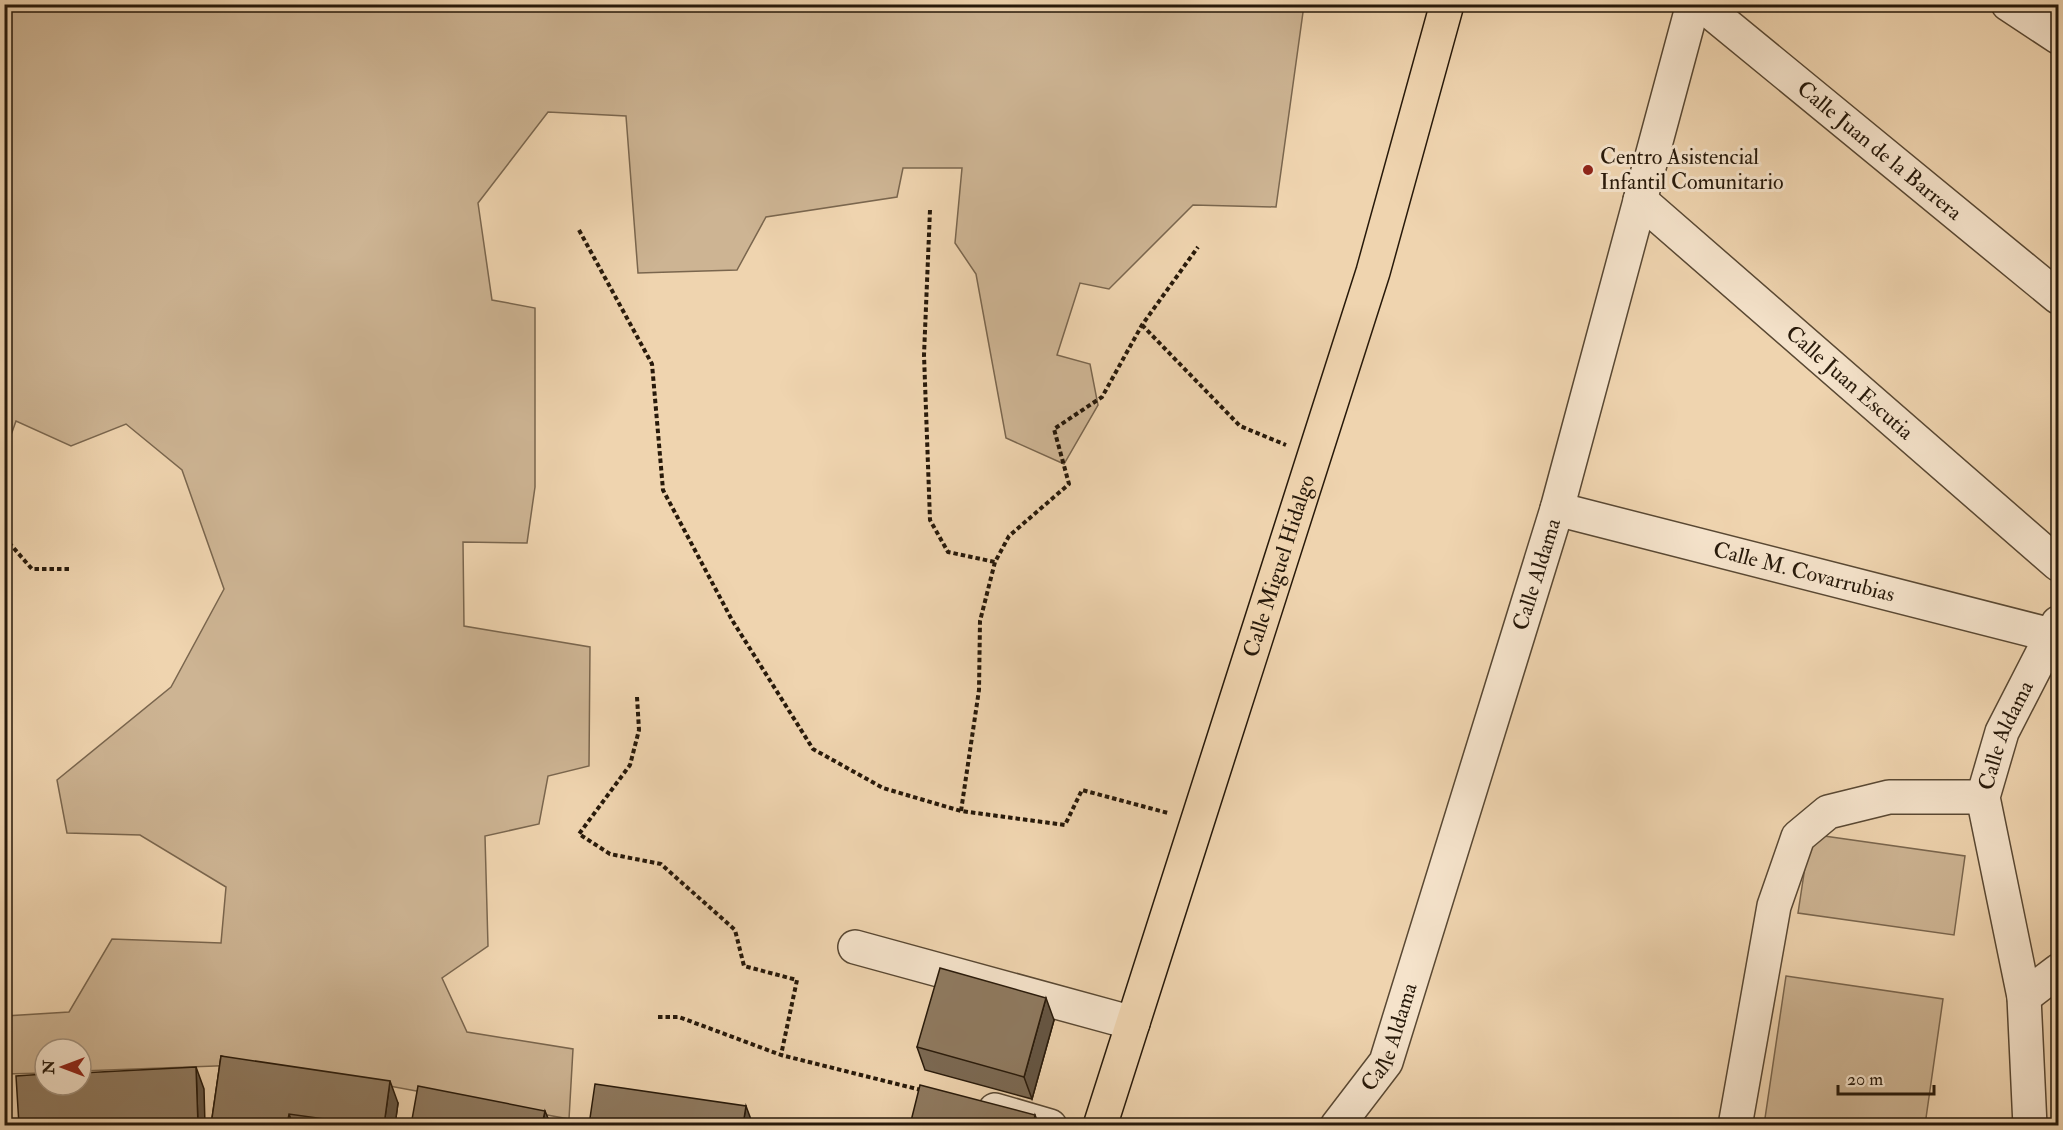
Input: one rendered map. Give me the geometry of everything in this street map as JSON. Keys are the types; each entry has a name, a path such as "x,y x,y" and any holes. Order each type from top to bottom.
{"main road":[{"name":"Calle Miguel Hidalgo","path":"1100,1125 1373,272 1447,4"}],"street":[{"name":"Calle Aldama","path":"1337,1125 1386,1062 1557,509 1693,4"},
{"name":"Calle Juan de la Barrera","path":"1701,4 2058,297"},
{"path":"2008,4 2058,37"},
{"name":"Calle Juan Escutia","path":"1640,200 2058,564"},
{"name":"Calle M. Covarrubias","path":"1557,509 2055,629"},
{"name":"Calle Aldama","path":"1735,1125 1774,906 1798,837 1828,812 1889,797 1983,797 2002,732 2055,629"},
{"path":"1983,797 2024,997 2030,1125"},
{"path":"855,947 1133,1023"},
{"path":"2024,997 2058,971"},
{"path":"921,1090 1050,1125"}],"path":[{"path":"930,210 924,355 930,520 948,552 995,562"},
{"path":"579,230 652,364 663,490 732,620 813,749 883,788 962,812 1065,825 1082,790 1197,820"},
{"path":"962,812 979,690 980,621 995,562 1009,536 1069,484 1054,429 1102,397 1142,325 1198,246"},
{"path":"1142,325 1240,426 1314,457"},
{"path":"4,537 32,569 71,569"},
{"path":"637,697 639,730 630,765 579,834 610,854 661,864 735,930 744,966 797,980 781,1055"},
{"path":"658,1017 679,1017 781,1055 921,1090"}],"shaded area":[{"path":"5,5 1304,5 1276,207 1193,205 1109,289 1080,283 1057,355 1090,364 1098,405 1064,464 1006,438 976,274 955,243 962,168 903,168 897,197 766,217 737,270 638,273 626,116 548,112 478,203 492,300 535,308 535,487 527,543 463,542 464,626 590,647 589,766 548,776 539,824 485,836 488,946 442,978 467,1032 573,1049 569,1119 270,1064 93,1071 93,1037 33,1037 33,1073 5,1074 5,1016 69,1012 112,939 221,943 226,887 140,835 67,833 57,780 171,687 224,589 182,470 126,424 71,446 16,421 5,452"},
{"path":"1810,834 1965,856 1954,935 1798,913"},
{"path":"1786,976 1943,999 1925,1125 1764,1125"}],"building":[{"path":"940,968 1046,998 1024,1077 917,1047"},
{"path":"221,1056 390,1081 384,1125 368,1125 289,1114 287,1125 211,1125"},
{"path":"196,1067 198,1125 19,1125 16,1076 33,1075 33,1097 93,1097 93,1072"},
{"path":"595,1084 746,1106 743,1125 589,1125"},
{"path":"920,1085 1035,1115 1033,1125 910,1125"},
{"path":"418,1086 545,1111 542,1125 411,1125"}],"place":[{"name":"Centro Asistencial Infantil Comunitario","path":"1588,170"}]}
